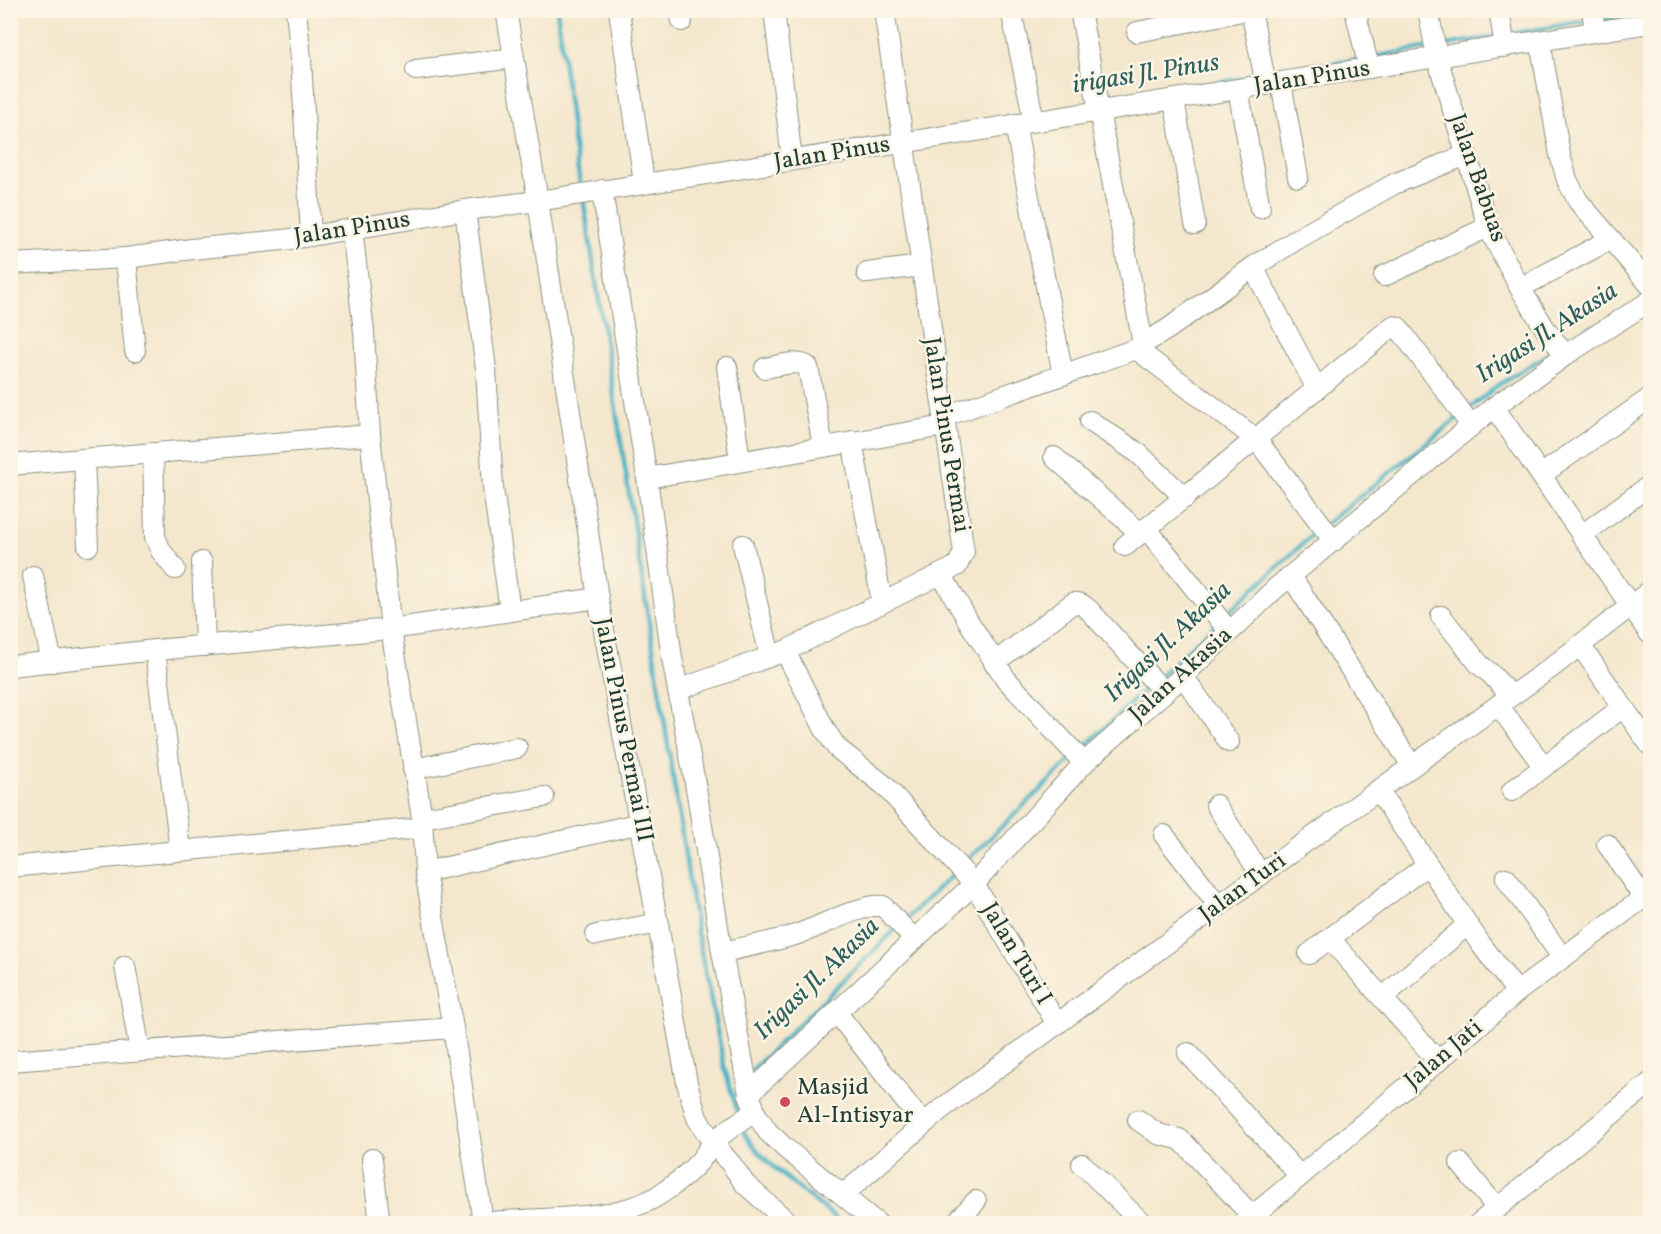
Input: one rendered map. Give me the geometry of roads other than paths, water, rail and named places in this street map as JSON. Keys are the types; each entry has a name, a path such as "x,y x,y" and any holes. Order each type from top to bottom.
{"street":[{"path":"296,10 302,59 311,236"},
{"name":"Jalan Pinus Permai III","path":"506,10 538,201 598,597 687,1083 697,1118 713,1143 745,1184 790,1224"},
{"path":"619,10 644,183"},
{"path":"774,10 792,160"},
{"name":"Jalan Pinus Permai","path":"678,690 777,654 957,566 964,552 884,10"},
{"path":"1011,10 1024,122 1064,375"},
{"path":"1080,10 1100,110 1140,346 1256,439 1334,541"},
{"path":"1137,32 1249,10 1273,84 1298,177"},
{"path":"1355,10 1369,68"},
{"name":"Jalan Babuas","path":"1428,10 1437,57 1488,227 1546,330 1565,355"},
{"path":"1499,10 1505,47"},
{"path":"1592,10 1595,31"},
{"name":"Jalan Pinus","path":"10,264 126,258 311,236 1650,23"},
{"path":"1540,41 1560,155 1567,180 1578,201 1650,285"},
{"path":"416,70 514,58"},
{"path":"1238,89 1260,208"},
{"path":"1174,99 1195,224"},
{"path":"647,478 943,422 1140,346 1168,329 1253,267 1299,238 1394,183 1466,155"},
{"path":"597,191 647,478 678,690 722,952 745,1113 878,1224"},
{"path":"465,210 486,369 494,488 510,611"},
{"path":"1384,276 1488,227"},
{"path":"352,229 364,332 370,435 391,629 422,823 425,872 453,1028 479,1223"},
{"path":"1521,288 1611,239"},
{"path":"126,258 135,351"},
{"path":"867,273 921,266"},
{"path":"1253,267 1317,389"},
{"name":"Jalan Akasia","path":"479,1223 627,1210 650,1201 674,1185 699,1162 713,1143 745,1113 837,1013 974,884 1084,763 1163,691 1183,676 1229,631 1471,425 1565,355 1650,301"},
{"path":"1125,546 1391,327 1396,326 1471,425"},
{"path":"765,368 799,363 808,367 823,446"},
{"path":"727,367 740,461"},
{"path":"1541,475 1650,398"},
{"path":"1494,407 1650,634"},
{"path":"1090,421 1138,453 1185,498"},
{"path":"10,465 370,435"},
{"path":"852,441 882,602"},
{"path":"153,453 155,537 161,550 175,569"},
{"path":"1054,457 1143,531 1229,631"},
{"path":"84,460 88,546"},
{"path":"1582,535 1650,485"},
{"name":"Jalan Turi I","path":"743,545 777,654 825,730 837,748 884,784 974,884 1057,1024"},
{"path":"202,562 205,646"},
{"path":"941,574 994,663 1035,712 1084,763"},
{"path":"33,576 52,662"},
{"path":"1291,576 1412,766"},
{"name":"Jalan Turi","path":"844,1194 923,1124 1261,875 1580,645 1650,591"},
{"path":"10,666 155,650 391,629 598,597"},
{"path":"994,663 1073,603 1082,603 1163,691"},
{"path":"1441,616 1479,664 1491,674 1544,767"},
{"path":"1580,645 1650,745"},
{"path":"155,650 180,850"},
{"path":"1183,676 1229,742"},
{"path":"1512,791 1623,707"},
{"path":"413,769 517,748"},
{"path":"1378,790 1467,925 1517,992"},
{"path":"10,867 422,823 544,797"},
{"path":"1216,805 1261,875"},
{"path":"425,872 641,823"},
{"path":"1164,835 1219,906"},
{"path":"1607,844 1647,895"},
{"path":"1309,954 1427,865"},
{"path":"1506,878 1562,957"},
{"name":"Jalan Jati","path":"1247,1220 1517,992 1647,895"},
{"path":"722,952 797,934 878,905 883,906 915,940"},
{"path":"597,935 659,923"},
{"path":"1383,997 1467,925"},
{"path":"1330,939 1438,1061"},
{"path":"125,966 140,1051"},
{"path":"837,1013 923,1124"},
{"path":"10,1061 453,1028"},
{"path":"1188,1053 1300,1176"},
{"path":"1478,1224 1650,1083"},
{"path":"1138,1120 1158,1134 1179,1139 1185,1144 1247,1220"},
{"path":"372,1159 380,1224"},
{"path":"1460,1163 1496,1207"},
{"path":"1082,1164 1143,1224"},
{"path":"955,1224 976,1201"}],"waterway":[{"path":"557,10 581,189"},
{"name":"irigasi Jl. Pinus","path":"1598,20 1650,11"},
{"name":"irigasi Jl. Pinus","path":"1509,34 1589,21"},
{"name":"irigasi Jl. Pinus","path":"1441,46 1498,36"},
{"name":"irigasi Jl. Pinus","path":"1373,57 1430,47"},
{"name":"irigasi Jl. Pinus","path":"1269,74 1361,59"},
{"name":"irigasi Jl. Pinus","path":"1177,89 1258,76"},
{"path":"583,197 697,932 725,1070 739,1117"},
{"name":"Irigasi Jl. Akasia","path":"1565,344 1593,326"},
{"name":"Irigasi Jl. Akasia","path":"1466,412 1497,386 1555,350"},
{"name":"Irigasi Jl. Akasia","path":"1328,522 1459,417"},
{"name":"Irigasi Jl. Akasia","path":"1223,617 1319,529"},
{"name":"Irigasi Jl. Akasia","path":"1158,678 1217,623"},
{"name":"Irigasi Jl. Akasia","path":"1081,750 1151,684"},
{"name":"Irigasi Jl. Akasia","path":"962,865 1073,758"},
{"name":"Irigasi Jl. Akasia","path":"904,921 956,871"},
{"name":"Irigasi Jl. Akasia","path":"752,1070 898,927"},
{"path":"741,1125 747,1137 771,1164 843,1224"}],"place":[{"name":"Masjid Al-Intisyar","path":"785,1102"}]}
